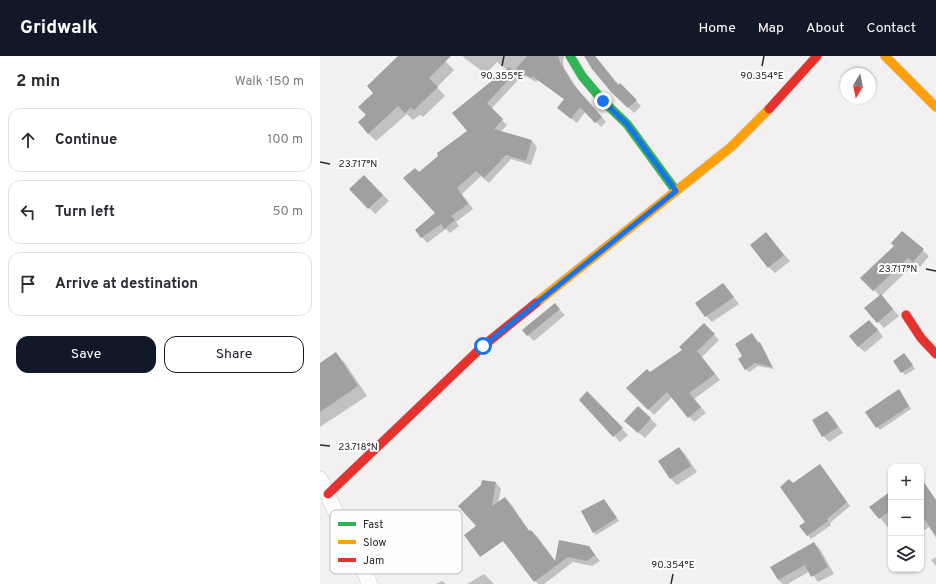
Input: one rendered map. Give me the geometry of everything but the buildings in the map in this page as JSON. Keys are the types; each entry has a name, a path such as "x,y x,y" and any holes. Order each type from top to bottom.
{"street":[{"path":"570,56 582,76 599,96 627,124 676,191"},
{"path":"328,494 483,346 731,148 785,92 817,56"},
{"path":"884,56 936,107"},
{"path":"906,315 921,338 936,354"},
{"path":"320,479 335,510"},
{"path":"365,574 370,584"}],"traffic: fast":[{"path":"570,56 582,76 603,101 627,124 676,191"}],"traffic: slow":[{"path":"885,56 936,107"},
{"path":"536,303 731,147 769,109"}],"traffic: jam":[{"path":"769,109 817,56"},
{"path":"328,494 483,346 536,303"},
{"path":"906,315 921,338 936,354"}],"route":[{"path":"483,346 676,191 627,124 603,101"}]}
